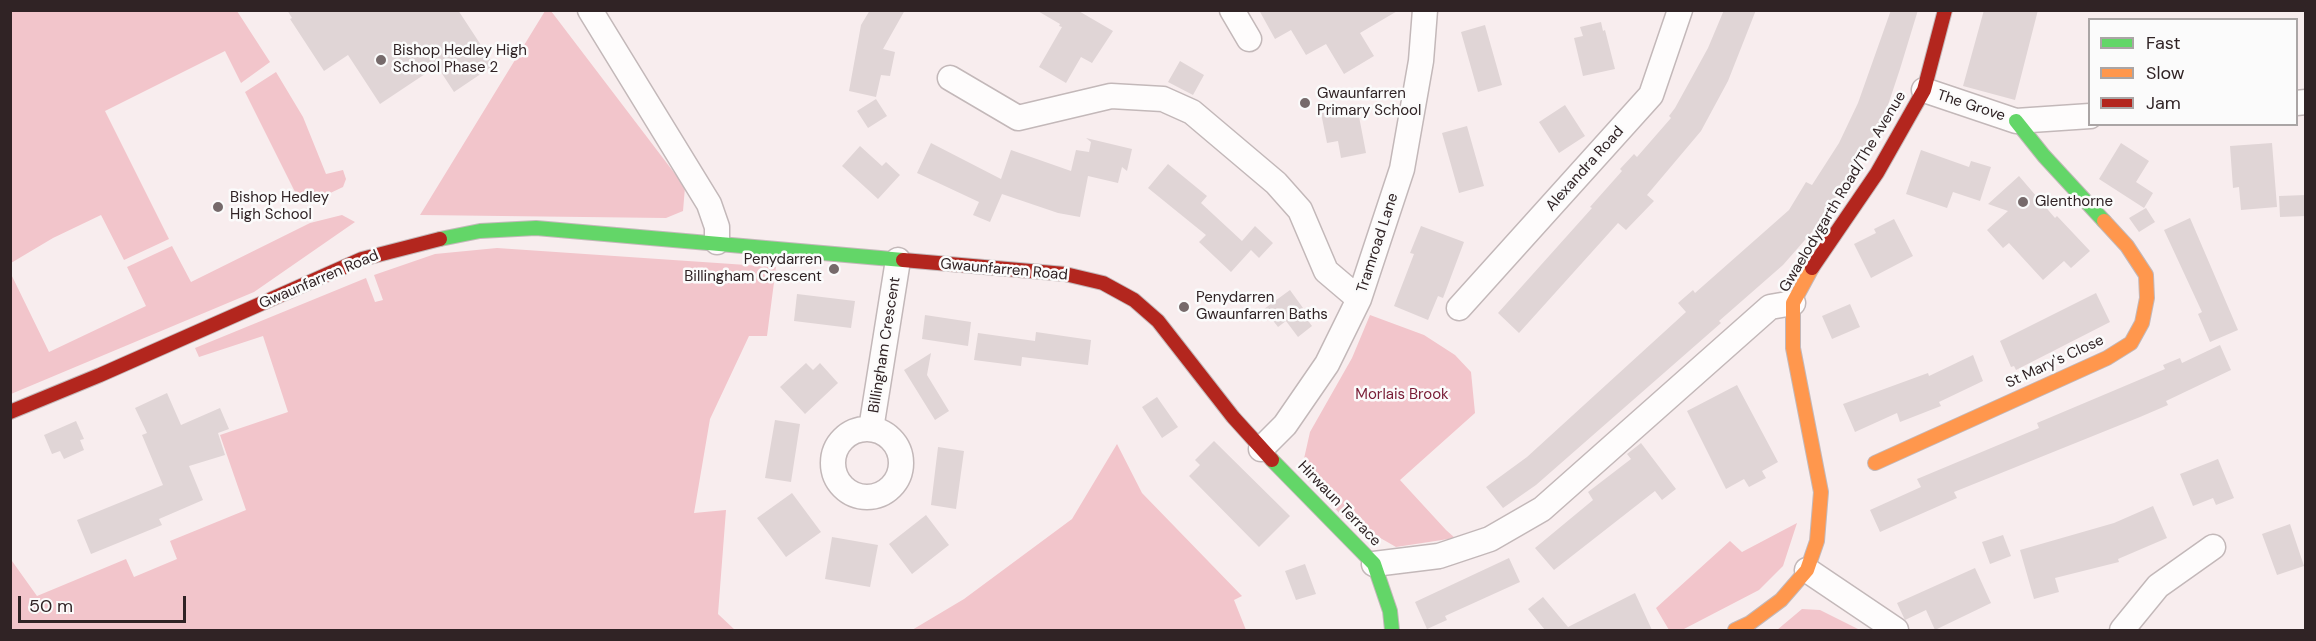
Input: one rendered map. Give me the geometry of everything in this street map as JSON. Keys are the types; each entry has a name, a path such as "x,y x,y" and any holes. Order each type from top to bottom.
{"street":[{"path":"590,10 709,204 717,227 717,242"},
{"path":"1232,10 1249,39"},
{"name":"Tramroad Lane","path":"1261,449 1285,425 1327,364 1359,299 1402,169 1421,61 1425,10"},
{"name":"Alexandra Road","path":"1458,309 1651,95 1680,10"},
{"name":"Gwaelodygarth Road/The Avenue","path":"1807,570 1817,542 1821,492 1793,348 1793,303 1817,259 1877,173 1924,90 1945,10"},
{"path":"950,78 1018,118 1111,96 1163,99 1192,112 1276,183 1300,210 1326,271 1359,299"},
{"name":"The Grove","path":"1924,90 2016,120 2088,117"},
{"name":"St Mary's Close","path":"1875,463 2107,358 2132,343 2142,323 2147,298 2146,275 2127,246 2044,156 2016,120"},
{"name":"Gwaunfarren Road","path":"10,412 100,375 362,259 480,231 536,228 1065,274 1103,284 1134,300 1158,321 1233,417"},
{"name":"Billingham Crescent","path":"871,429 898,260"},
{"path":"1374,564 1439,556 1490,540 1542,509 1770,307 1793,303"},
{"name":"Hirwaun Terrace","path":"1233,417 1261,449 1374,564 1390,611 1392,630"},
{"path":"2122,630 2158,586 2213,547"},
{"path":"1735,630 1750,623 1781,600 1807,570 1896,630"}],"green space":[{"path":"10,11 237,11 270,62 241,83 225,51 105,111 169,239 124,260 101,215 53,238 11,263"},
{"path":"545,11 551,11 685,187 683,211 666,218 420,215"},
{"path":"276,72 303,117 326,174 343,170 346,179 343,187 324,196 299,200 245,92"},
{"path":"342,215 355,222 254,292 11,394 10,272 49,352 146,306 127,267 172,246 191,282 310,223"},
{"path":"497,248 776,267 767,336 749,336 710,419 694,513 726,510 718,614 735,630 11,630 10,561 37,596 126,559 134,577 177,559 170,541 246,510 220,435 288,412 263,336 199,357 195,348 366,278 375,302 383,300 374,275 435,254"},
{"name":"Morlais Brook","path":"1370,315 1424,335 1455,355 1471,372 1475,413 1400,480 1455,538 1396,547 1342,516 1301,472 1310,432 1352,358"},
{"path":"1117,444 1142,493 1242,596 1234,600 1246,630 912,630 964,599 1072,519"},
{"path":"1797,523 1783,566 1759,590 1682,630 1669,630 1656,608 1730,541 1742,552"},
{"path":"1802,609 1820,610 1858,629 1777,630"}],"building":[{"name":"Bishop Hedley High School Phase 2","path":"287,10 458,10 494,65 454,92 437,66 380,104 348,55 324,71 290,19 292,18"},
{"path":"870,10 905,10 883,49 895,52 890,76 881,75 876,97 849,91 861,25"},
{"path":"1036,10 1077,10 1113,31 1092,63 1081,57 1066,83 1039,67 1062,27"},
{"path":"1259,10 1399,10 1360,33 1374,56 1344,74 1326,44 1306,55 1291,30 1275,39"},
{"path":"1724,10 1756,10 1728,81 1701,131 1647,195 1654,201 1626,230 1618,223 1519,333 1498,313 1592,208 1590,207 1622,171 1620,169 1634,154 1637,157 1671,118 1669,116 1708,48"},
{"path":"1891,10 1918,10 1888,105 1870,143 1818,225 1783,265 1719,321 1721,323 1536,485 1503,508 1486,487 1527,457 1686,312 1678,303 1693,290 1695,293 1789,210 1806,182 1812,185 1839,143 1858,103"},
{"path":"1984,10 2038,10 2015,100 1963,86"},
{"path":"1601,22 1615,69 1583,76 1574,38 1583,36 1580,27"},
{"path":"1485,25 1502,85 1478,92 1461,32"},
{"path":"1180,61 1204,75 1193,95 1168,82"},
{"path":"876,99 887,116 868,128 857,111"},
{"path":"1565,105 1585,136 1559,153 1539,122"},
{"path":"1357,106 1366,153 1341,158 1338,141 1327,143 1321,113"},
{"path":"1467,126 1484,186 1459,193 1442,133"},
{"path":"1086,138 1132,149 1127,171 1122,167 1118,183 1088,176 1080,217 1058,213 1002,194 990,222 973,215 979,202 917,173 931,143 1001,179 1011,150 1071,171 1076,150 1089,152 1091,142"},
{"path":"2121,143 2149,161 2136,182 2153,193 2144,208 2099,179"},
{"path":"2272,143 2277,207 2241,210 2239,187 2233,188 2230,146"},
{"path":"860,146 882,166 886,162 900,175 878,199 842,166"},
{"path":"1921,150 1969,167 1971,161 1991,167 1980,201 1953,192 1947,208 1906,194"},
{"path":"1168,164 1207,196 1201,203 1242,241 1255,226 1273,243 1259,258 1251,250 1231,272 1199,242 1206,235 1148,188"},
{"path":"2019,176 2055,218 2057,216 2090,251 2071,268 2064,261 2043,280 2009,243 2003,248 1987,230 2008,211 1988,204"},
{"path":"2306,195 2306,216 2280,217 2279,196"},
{"path":"2146,208 2155,222 2139,232 2129,218"},
{"path":"2190,218 2238,330 2210,342 2198,314 2202,312 2164,230"},
{"path":"1894,219 1913,256 1871,278 1854,244 1876,233 1874,229"},
{"path":"1421,226 1464,242 1443,298 1438,296 1428,320 1394,306 1414,254 1410,253"},
{"path":"1290,290 1303,308 1300,310 1312,326 1298,337 1286,321 1278,327 1264,309"},
{"path":"2096,293 2110,322 2016,370 2014,366 2011,367 2000,341"},
{"path":"797,294 855,301 851,328 794,321"},
{"path":"1850,304 1860,327 1832,339 1822,316"},
{"path":"925,315 971,322 968,346 922,339"},
{"path":"1036,332 1091,340 1088,365 1022,357 1021,366 974,360 978,333 1035,341"},
{"path":"2220,345 2231,370 2166,401 2168,405 1954,492 1957,498 1880,532 1870,510 1921,487 1917,479 2039,428 2037,423 2165,369 2163,365 2180,358 2182,363"},
{"path":"931,353 927,375 949,411 935,420 904,370"},
{"path":"1973,355 1983,381 1939,402 1941,406 1900,422 1897,413 1855,432 1843,404 1928,373 1929,376"},
{"path":"806,363 813,370 820,363 838,383 805,414 780,387"},
{"path":"1737,385 1778,462 1762,471 1766,478 1749,487 1744,479 1726,489 1687,411"},
{"path":"167,393 181,425 220,408 229,429 218,433 225,455 189,466 203,500 159,519 162,525 91,554 77,520 163,485 142,435 147,433 135,408"},
{"path":"1157,397 1178,427 1162,438 1142,407"},
{"path":"775,420 800,424 791,482 765,478"},
{"path":"76,421 84,439 80,440 84,450 64,459 60,451 52,454 44,435"},
{"path":"1214,441 1290,516 1259,547 1189,476 1200,465 1195,460"},
{"path":"1641,443 1676,489 1662,500 1655,491 1554,570 1535,548 1593,500 1588,492 1631,459 1627,454"},
{"path":"938,447 964,451 956,509 931,505"},
{"path":"2218,459 2234,498 2216,505 2213,498 2193,506 2180,474"},
{"path":"792,493 821,532 786,557 757,518"},
{"path":"2153,506 2167,538 2118,559 2119,562 2055,578 2059,592 2034,599 2020,550 2114,523"},
{"path":"926,515 949,545 912,574 889,544"},
{"path":"2290,524 2304,566 2277,575 2262,534"},
{"path":"2003,535 2011,556 1990,564 1982,542"},
{"path":"832,537 878,545 870,587 825,579"},
{"path":"1509,558 1520,582 1445,616 1447,620 1427,629 1415,602"},
{"path":"1305,564 1316,594 1296,600 1285,571"},
{"path":"1975,568 1991,603 1935,630 1926,610 1905,620 1897,603"},
{"path":"1635,593 1652,630 1545,630 1528,609 1543,597 1568,627"}],"traffic: fast":[{"path":"2016,121 2044,156 2104,221"},
{"path":"440,239 480,231 536,228 903,260"},
{"path":"1272,460 1374,564 1390,611 1392,630"}],"traffic: slow":[{"path":"1875,463 2107,358 2131,343 2142,323 2147,298 2146,275 2127,246 2104,221"},
{"path":"1735,630 1750,623 1781,600 1807,570 1817,541 1821,492 1793,348 1793,303 1812,268"}],"traffic: jam":[{"path":"1812,268 1877,173 1924,90 1945,10"},
{"path":"10,412 100,375 362,259 440,239"},
{"path":"903,260 1065,274 1103,283 1134,300 1158,321 1233,417 1272,460"}],"place":[{"name":"Bishop Hedley High School Phase 2","path":"381,60"},
{"name":"Gwaunfarren Primary School","path":"1305,103"},
{"name":"Glenthorne","path":"2023,202"},
{"name":"Bishop Hedley High School","path":"218,207"},
{"name":"Penydarren Billingham Crescent","path":"834,269"},
{"name":"Penydarren Gwaunfarren Baths","path":"1184,307"}]}
